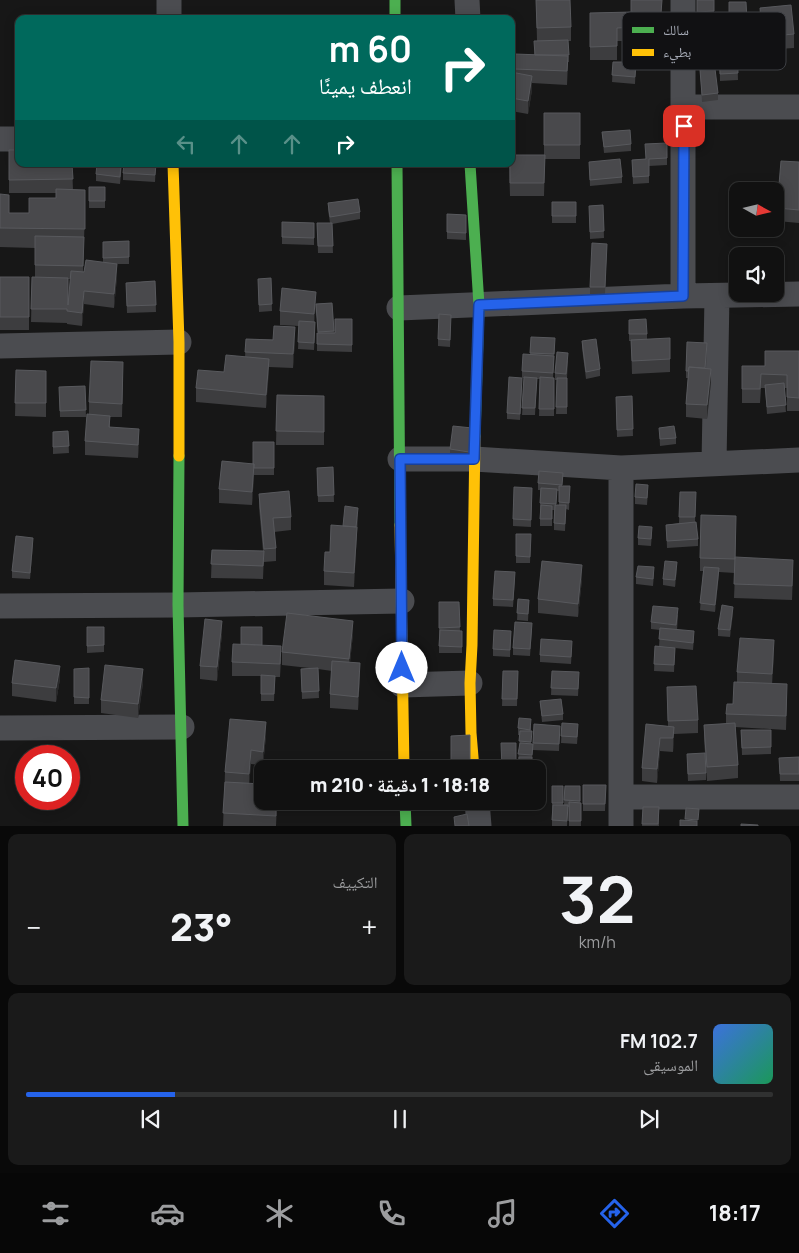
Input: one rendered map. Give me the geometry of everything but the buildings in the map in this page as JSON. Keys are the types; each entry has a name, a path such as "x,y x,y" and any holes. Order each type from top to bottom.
{"street":[{"path":"169,0 169,15"},
{"path":"395,0 395,15"},
{"path":"468,0 468,15"},
{"path":"683,296 684,70"},
{"path":"684,107 799,107"},
{"path":"0,139 15,139"},
{"path":"173,167 179,342 178,605 183,826"},
{"path":"397,167 404,760"},
{"path":"470,167 479,305 470,683 473,760"},
{"path":"399,308 683,296 799,294"},
{"path":"714,463 717,296"},
{"path":"0,346 179,342"},
{"path":"400,459 474,459 622,468 799,460"},
{"path":"621,826 622,468"},
{"path":"0,606 402,601"},
{"path":"402,685 470,683"},
{"path":"0,728 182,727"},
{"path":"621,797 799,797"},
{"path":"405,810 406,826"},
{"path":"478,810 479,826"}],"traffic: fast":[{"path":"395,0 395,15"},
{"path":"397,167 400,525"},
{"path":"470,167 479,305 475,436"},
{"path":"179,456 178,605 183,826"},
{"path":"405,810 406,826"}],"traffic: slow":[{"path":"173,167 179,342 179,456"},
{"path":"473,760 470,683 475,436"},
{"path":"400,525 404,760"}],"route":[{"path":"402,668 400,459 474,459 479,305 683,296 684,126"}]}
